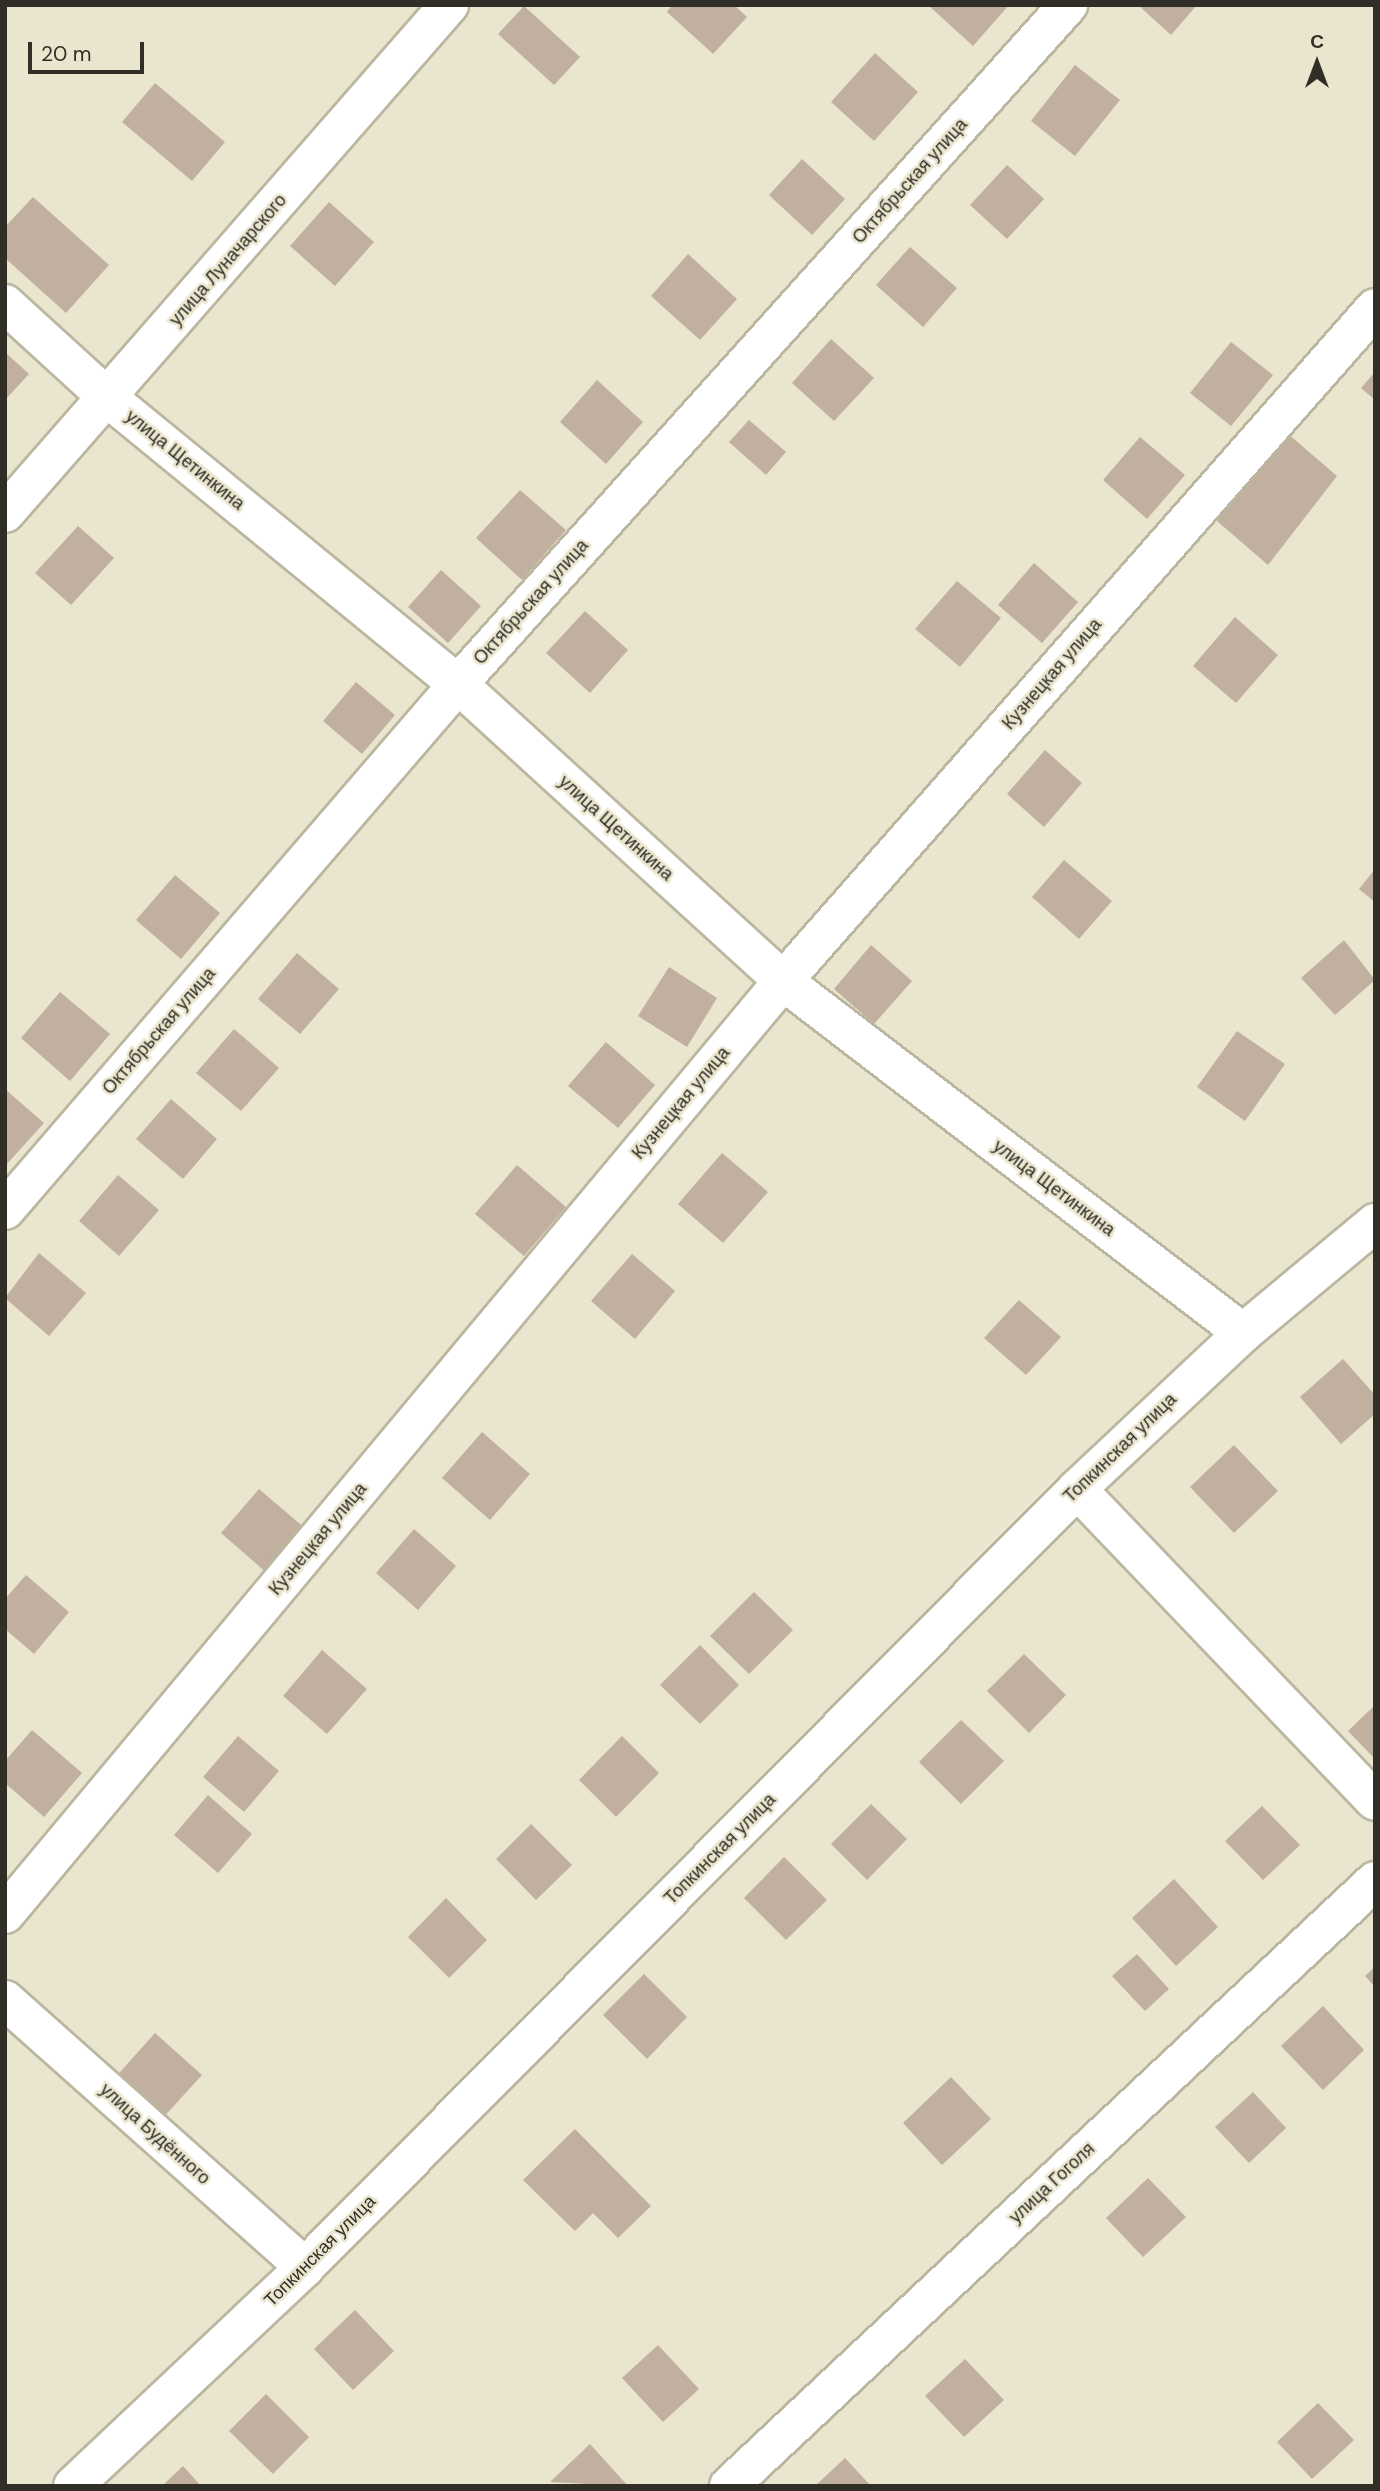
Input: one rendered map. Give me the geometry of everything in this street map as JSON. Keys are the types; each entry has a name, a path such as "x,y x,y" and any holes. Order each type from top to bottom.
{"street":[{"name":"улица Луначарского","path":"5,513 449,5"},
{"name":"Октябрьская улица","path":"5,1210 458,684 1068,5"},
{"name":"улица Щетинкина","path":"5,304 108,398 458,684 783,981 1242,1333"},
{"name":"Кузнецкая улица","path":"5,1914 783,981 1375,308"},
{"name":"Топкинская улица","path":"73,2486 305,2267 1077,1489 1242,1333 1375,1223"},
{"path":"1077,1489 1375,1801"},
{"name":"улица Гоголя","path":"729,2486 1375,1881"},
{"name":"улица Будённого","path":"5,2000 305,2267"}],"building":[{"path":"672,5 734,5 747,17 713,54 667,12"},
{"path":"928,5 1009,5 973,46"},
{"path":"1138,5 1197,5 1171,35"},
{"path":"524,6 580,57 554,85 498,34"},
{"path":"875,53 918,92 874,141 831,102"},
{"path":"1075,65 1120,100 1075,156 1031,121"},
{"path":"155,83 225,142 192,181 122,122"},
{"path":"802,159 845,199 812,235 769,195"},
{"path":"1007,165 1044,199 1007,239 970,205"},
{"path":"33,197 109,265 66,313 5,258 5,227"},
{"path":"329,202 374,242 335,286 290,246"},
{"path":"910,247 957,288 923,327 876,285"},
{"path":"688,254 737,299 700,340 651,296"},
{"path":"831,339 874,378 834,421 792,383"},
{"path":"1231,342 1273,375 1231,426 1190,393"},
{"path":"5,352 29,374 5,400"},
{"path":"1375,372 1375,400 1361,388"},
{"path":"597,380 643,422 606,464 560,422"},
{"path":"749,420 786,452 766,475 729,442"},
{"path":"1287,433 1337,476 1268,565 1217,521"},
{"path":"1140,437 1185,475 1147,519 1103,480"},
{"path":"520,490 566,530 522,580 476,538"},
{"path":"78,526 114,558 71,605 35,573"},
{"path":"1034,563 1078,602 1042,643 998,605"},
{"path":"441,570 481,606 448,643 408,607"},
{"path":"957,581 1001,618 960,667 915,629"},
{"path":"585,611 628,650 590,693 546,653"},
{"path":"1235,617 1278,655 1236,703 1193,666"},
{"path":"356,682 395,715 362,754 323,721"},
{"path":"1045,750 1082,783 1044,827 1007,794"},
{"path":"1064,860 1112,901 1079,939 1032,897"},
{"path":"1375,869 1375,902 1359,889"},
{"path":"175,875 220,913 181,959 136,920"},
{"path":"1344,940 1375,980 1335,1015 1301,978"},
{"path":"871,945 912,981 874,1024 834,989"},
{"path":"297,953 339,989 300,1034 258,999"},
{"path":"669,967 717,998 687,1047 638,1016"},
{"path":"60,992 110,1034 70,1081 21,1038"},
{"path":"234,1029 279,1068 241,1111 196,1073"},
{"path":"1237,1031 1285,1064 1245,1121 1197,1087"},
{"path":"606,1042 655,1085 618,1128 568,1086"},
{"path":"5,1089 44,1123 5,1166"},
{"path":"171,1099 217,1139 183,1179 136,1139"},
{"path":"722,1153 768,1192 723,1243 678,1204"},
{"path":"517,1165 566,1207 524,1256 475,1214"},
{"path":"118,1175 159,1210 119,1256 79,1221"},
{"path":"39,1253 86,1293 49,1336 5,1298"},
{"path":"632,1254 675,1291 635,1339 591,1301"},
{"path":"1019,1300 1061,1337 1026,1375 984,1338"},
{"path":"1343,1359 1375,1395 1375,1414 1341,1444 1300,1397"},
{"path":"482,1432 530,1474 490,1520 442,1478"},
{"path":"1234,1445 1278,1491 1234,1533 1190,1487"},
{"path":"259,1489 307,1530 268,1574 221,1533"},
{"path":"414,1529 456,1566 418,1610 376,1573"},
{"path":"26,1575 69,1612 34,1654 5,1629 5,1599"},
{"path":"754,1592 793,1630 749,1674 710,1636"},
{"path":"700,1645 739,1685 700,1724 660,1685"},
{"path":"322,1650 367,1689 327,1734 283,1696"},
{"path":"1024,1654 1066,1695 1029,1733 987,1691"},
{"path":"1375,1705 1375,1759 1348,1731"},
{"path":"961,1720 1004,1761 961,1804 919,1762"},
{"path":"32,1730 82,1773 44,1817 5,1783 5,1761"},
{"path":"238,1736 279,1771 244,1812 203,1777"},
{"path":"622,1736 659,1773 616,1817 579,1780"},
{"path":"208,1795 252,1834 218,1873 174,1835"},
{"path":"871,1804 907,1839 867,1880 831,1844"},
{"path":"1262,1806 1300,1845 1263,1880 1225,1841"},
{"path":"531,1824 572,1865 536,1900 496,1859"},
{"path":"784,1857 827,1900 786,1940 744,1898"},
{"path":"1174,1879 1218,1927 1176,1966 1132,1918"},
{"path":"446,1898 487,1940 449,1978 408,1937"},
{"path":"1137,1954 1169,1989 1145,2011 1112,1976"},
{"path":"1375,1967 1375,1987 1365,1976"},
{"path":"644,1974 687,2017 647,2059 603,2015"},
{"path":"1323,2006 1364,2050 1323,2090 1281,2046"},
{"path":"155,2033 202,2075 160,2121 113,2080"},
{"path":"951,2077 991,2119 942,2165 903,2123"},
{"path":"1253,2092 1286,2128 1249,2163 1215,2127"},
{"path":"575,2129 651,2206 618,2238 593,2213 575,2231 523,2180"},
{"path":"1148,2178 1186,2217 1143,2257 1106,2218"},
{"path":"355,2310 394,2351 353,2390 314,2349"},
{"path":"658,2345 699,2389 663,2422 622,2378"},
{"path":"965,2359 1004,2400 964,2437 925,2396"},
{"path":"266,2394 309,2437 273,2474 229,2431"},
{"path":"1318,2403 1354,2440 1312,2479 1277,2442"},
{"path":"590,2444 628,2486 550,2482"},
{"path":"845,2458 871,2486 815,2486"},
{"path":"183,2466 201,2486 162,2486"}]}
